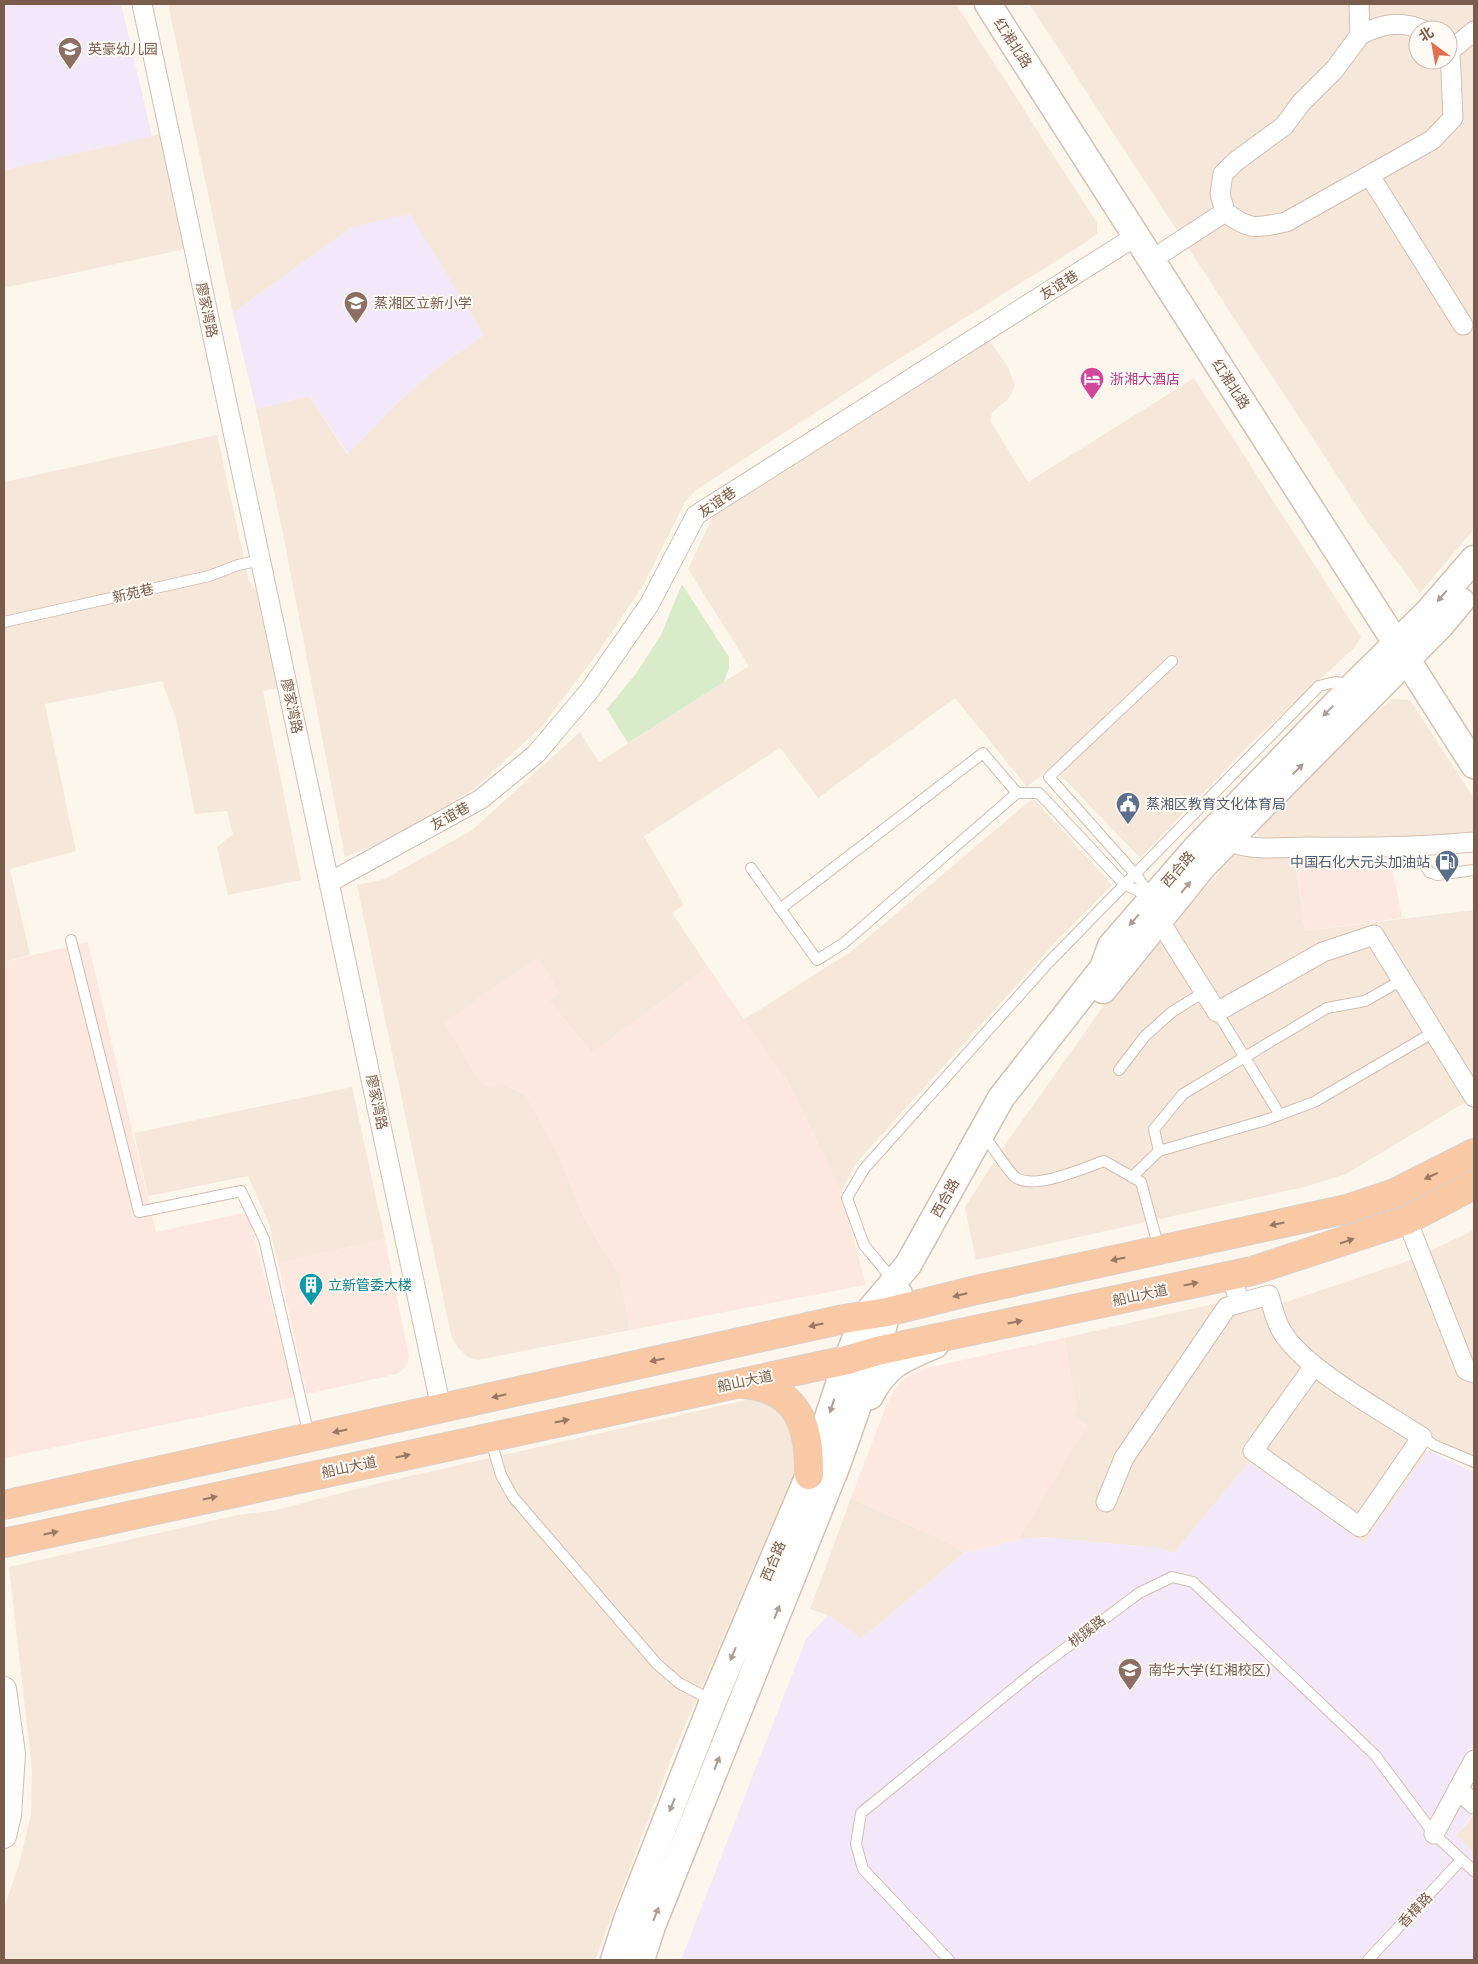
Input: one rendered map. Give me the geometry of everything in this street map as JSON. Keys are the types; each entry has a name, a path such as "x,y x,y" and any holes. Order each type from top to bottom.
{"highway":[{"path":"4,1505 834,1321 876,1315 1347,1209 1395,1193 1474,1153"},
{"name":"船山大道","path":"4,1543 847,1360 877,1351 1231,1276 1309,1253 1408,1220 1474,1185"},
{"path":"734,1383 757,1385 773,1391 787,1400 797,1412 805,1426 810,1447 809,1475"}],"main road":[{"name":"红湘北路","path":"988,4 1136,236 1408,645 1474,734"},
{"name":"红湘北路","path":"1007,4 1165,251 1408,645 1474,765"},
{"name":"西合路","path":"614,1960 628,1917 713,1701 809,1475 847,1360 990,1144 1013,1106 1160,909 1220,836 1354,684 1408,645 1430,610 1474,559"},
{"name":"西合路","path":"1220,836 1408,645 1474,586"},
{"name":"西合路","path":"641,1960 655,1916 837,1465 877,1351 876,1315 894,1281 908,1265 1001,1098 1103,968 1111,946 1160,909"},
{"path":"837,1465 883,1374 907,1356 967,1332"}],"street":[{"name":"廖家湾路","path":"142,4 441,1408"},
{"path":"1359,4 1360,35"},
{"path":"1408,24 1380,25 1360,35 1335,69 1301,103 1284,126 1235,162 1223,174 1220,194 1225,212 1244,226 1263,226 1286,222 1432,140 1453,118 1450,70"},
{"path":"1458,43 1474,31"},
{"path":"1370,176 1463,325"},
{"path":"1165,251 1225,212"},
{"name":"友谊巷","path":"330,882 481,799 536,754 590,690 649,605 696,515 1136,236"},
{"path":"1220,836 1255,847 1414,847 1474,842"},
{"path":"1160,909 1204,992 1217,1012 1323,952 1374,935 1474,1097"},
{"path":"1408,1220 1466,1370 1474,1373"},
{"path":"1231,1276 1240,1302"},
{"path":"1106,1502 1124,1458 1227,1307 1268,1295 1283,1334 1314,1366 1422,1437 1360,1527 1253,1451 1314,1366"},
{"path":"4,1688 13,1754 9,1815 4,1836"},
{"path":"1434,1834 1474,1760"},
{"path":"1458,1789 1474,1804"}],"lane":[{"name":"新苑巷","path":"4,622 209,576 261,560"},
{"path":"1160,909 1134,874 1049,777 1172,662"},
{"path":"894,1281 864,1245 847,1198 864,1168 1049,962 1319,686 1335,682 1354,684"},
{"path":"780,909 983,753 1017,793"},
{"path":"751,868 817,960 844,944 1017,793 1039,793 1124,884 1160,909"},
{"path":"1414,847 1429,872 1437,875 1474,870"},
{"path":"71,940 139,1212 241,1192 264,1239 310,1437"},
{"path":"1158,1151 1154,1128 1182,1094 1327,1008 1365,1001 1402,980"},
{"path":"1119,1070 1145,1036 1172,1012 1204,992"},
{"path":"1217,1012 1280,1115"},
{"path":"1132,1177 1158,1151 1280,1115 1314,1102 1434,1032"},
{"path":"990,1144 1014,1176 1021,1180 1050,1180 1104,1161 1142,1182 1160,1250"},
{"path":"489,1437 501,1475 520,1504 657,1664 679,1683 713,1701"},
{"path":"1422,1437 1434,1445 1474,1462"},
{"name":"桃蹊路","path":"949,1960 863,1869 856,1844 862,1813 1092,1626 1139,1593 1172,1577 1193,1582 1375,1755 1434,1834 1474,1871"},
{"name":"香樟路","path":"1368,1960 1462,1860"}],"shaded area":[{"name":"英豪幼儿园","path":"4,4 121,4 152,136 4,170"},
{"path":"168,4 956,4 1097,223 1097,233 1088,241 886,367 696,490 685,502 644,584 597,654 541,727 475,788 396,837 345,857 283,534 256,409 309,396 347,454 399,401 439,366 484,335 352,227 233,313"},
{"path":"1029,4 1474,4 1474,529 1420,593 1364,517"},
{"path":"160,134 185,249 4,288 4,170"},
{"name":"蒸湘区立新小学","path":"410,214 484,335 439,366 399,401 348,454 309,396 256,409 233,313 352,227"},
{"path":"990,341 1008,367 1015,386 1009,398 992,413 990,421 1028,482 1194,378 1361,637 1353,649 1254,740 1140,858 1052,766 1027,787 955,698 818,798 780,748 644,836 684,905 672,913 708,967 592,1053 549,1001 444,1022 483,1086 504,1085 526,1095 559,1156 585,1220 619,1273 630,1330 478,1360 468,1357 458,1348 451,1335 357,885 385,879 472,830 580,732 599,762 749,666 688,569 713,516"},
{"path":"217,435 249,581 256,591 277,688 263,691 301,880 228,895 217,847 233,834 227,811 195,814 176,719 162,681 45,704 76,851 10,869 30,955 4,962 4,482"},
{"path":"1392,699 1410,700 1474,798 1474,835 1402,842 1262,840 1256,831 1349,735"},
{"path":"1033,798 1112,885 1052,946 856,1163 841,1192 789,1084 743,1020 852,951"},
{"path":"1237,852 1294,853 1305,931 1474,910 1474,1097 1346,1174 1304,1187 976,1260 965,1207 1007,1142 1117,987"},
{"path":"1390,856 1402,918 1305,931 1296,864"},
{"path":"88,942 156,1232 248,1212 295,1397 4,1458 4,962"},
{"path":"538,958 560,993 549,1001 592,1053 708,967 789,1084 841,1192 866,1285 630,1330 619,1273 585,1220 559,1156 526,1095 504,1085 483,1086 444,1022"},
{"path":"352,1087 385,1239 278,1263 268,1221 248,1176 148,1196 134,1133"},
{"path":"1474,1230 1474,1457 1433,1438 1365,1395 1299,1344 1277,1305 1414,1259"},
{"path":"385,1239 409,1357 405,1368 397,1374 307,1394 278,1263"},
{"path":"1261,1293 1312,1373 1428,1451 1364,1543 1249,1462 1174,1553 1159,1548 1041,1537 1018,1540 1086,1425 1073,1415 1077,1408 1064,1338"},
{"path":"1064,1338 1077,1408 1073,1415 1087,1425 1018,1540 964,1553 945,1541 851,1498 886,1406 895,1389 904,1379 922,1369"},
{"path":"759,1397 779,1405 800,1449 795,1471 674,1751 595,1960 4,1960 4,1908 19,1864 31,1814 32,1770 9,1567 238,1515 276,1510 384,1482"},
{"name":"南华大学(红湘校区)","path":"1428,1451 1474,1472 1474,1742 1449,1789 1474,1813 1456,1835 1474,1854 1474,1960 681,1960 806,1639 828,1615 861,1639 964,1553 1018,1540 1041,1537 1159,1548 1174,1553 1249,1462 1364,1543"},
{"path":"851,1498 945,1541 964,1553 861,1639 828,1615 810,1609"},
{"path":"1474,1815 1474,1854 1456,1835"}],"green space":[{"path":"682,584 729,657 729,668 724,682 628,743 607,709 635,675 661,635"}],"place":[{"name":"英豪幼儿园","path":"70,70"},
{"name":"蒸湘区立新小学","path":"356,324"},
{"name":"浙湘大酒店","path":"1092,400"},
{"name":"蒸湘区教育文化体育局","path":"1128,825"},
{"name":"中国石化大元头加油站","path":"1447,883"},
{"name":"立新管委大楼","path":"311,1306"},
{"name":"南华大学(红湘校区)","path":"1130,1691"}]}
